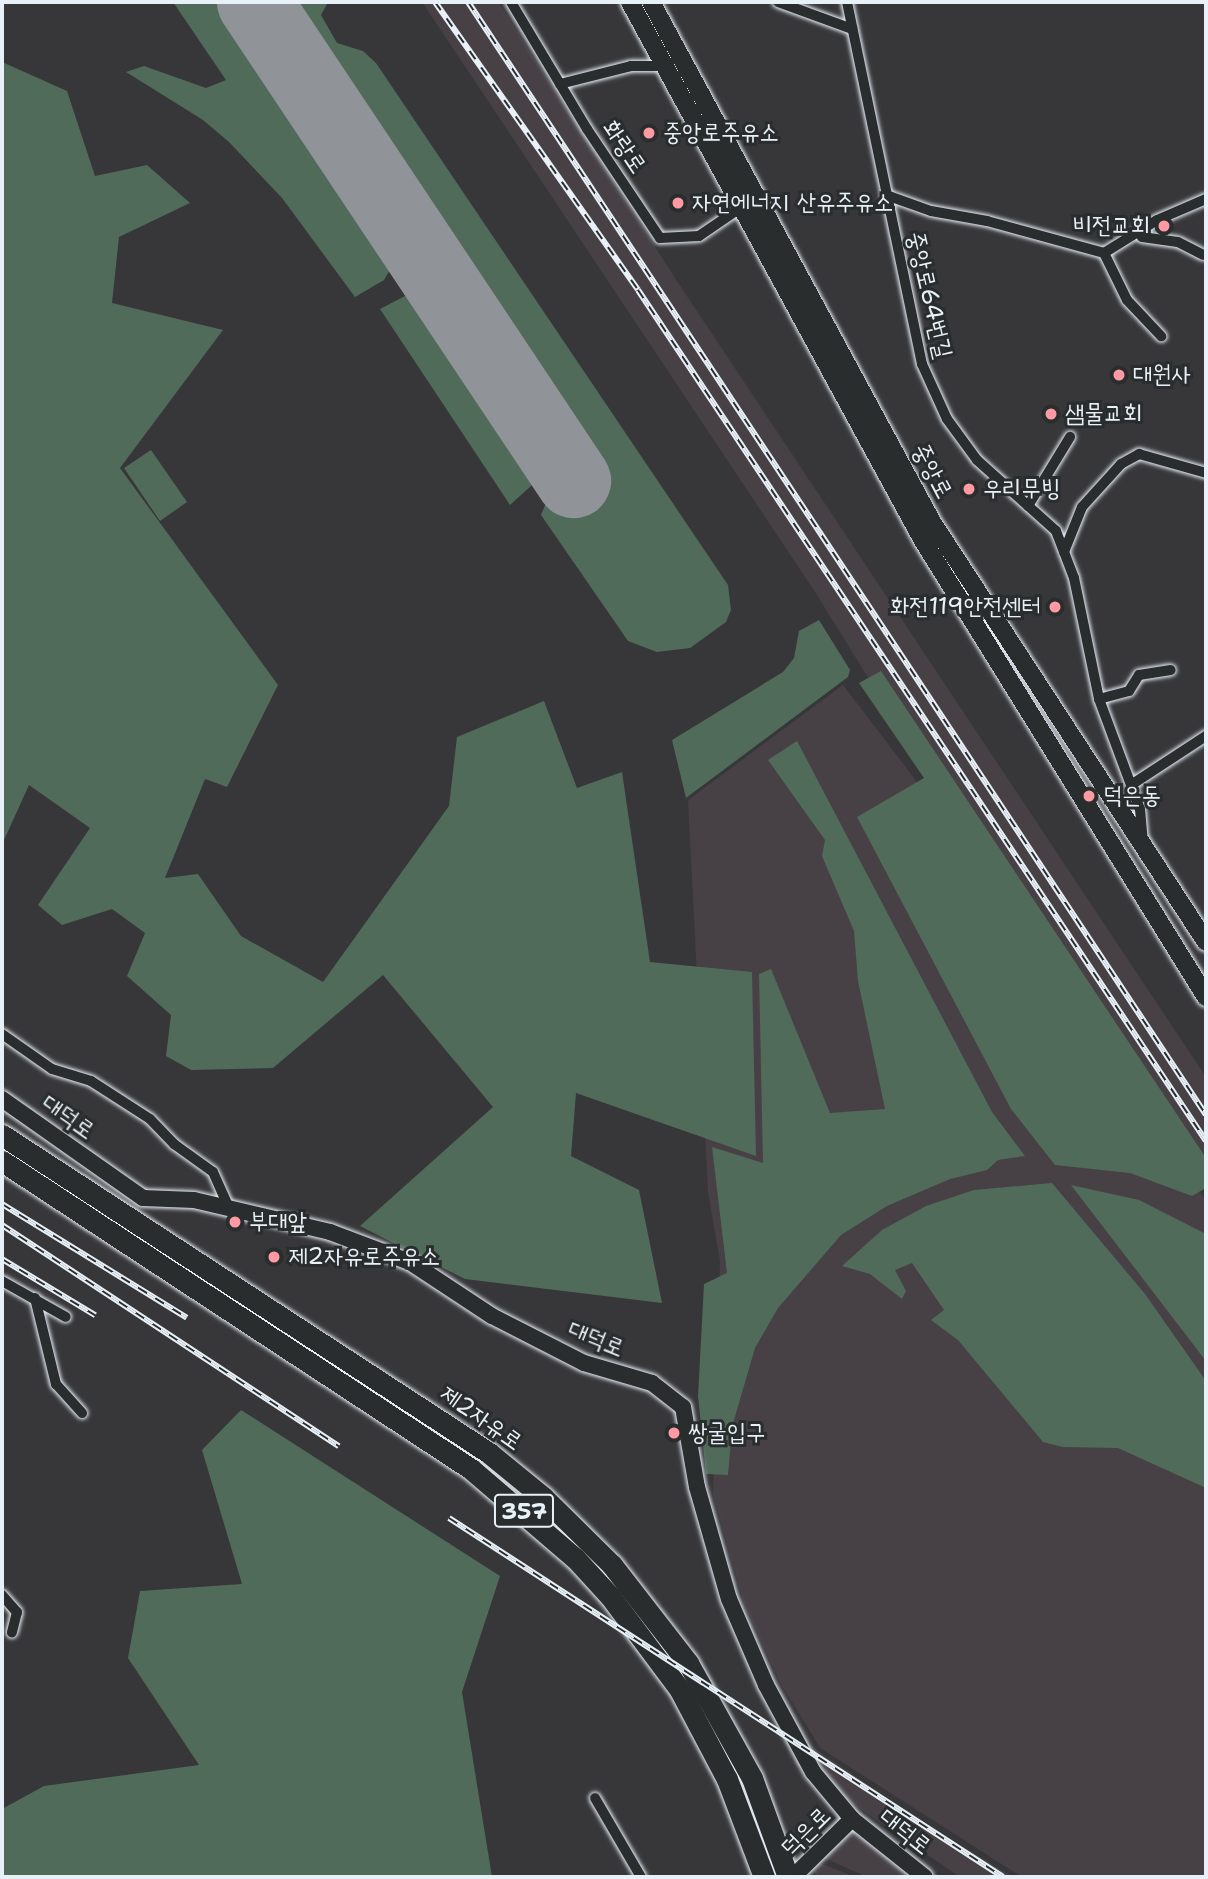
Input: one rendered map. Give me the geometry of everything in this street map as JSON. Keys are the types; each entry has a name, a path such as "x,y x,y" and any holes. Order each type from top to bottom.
{"highway":[{"name":"제2자유로","path":"2,1135 208,1266 489,1453 580,1532 648,1607 688,1663 752,1778 791,1877"},
{"name":"제2자유로","path":"2,1161 164,1264 471,1469 575,1558 610,1596 680,1690 727,1779 763,1874"}],"main road":[{"name":"중앙로","path":"629,2 922,539 1206,997"},
{"name":"중앙로","path":"652,3 932,522 1206,943"}],"street":[{"name":"화랑로","path":"511,2 560,84 660,238 699,236 740,208"},
{"path":"778,2 852,29"},
{"name":"중앙로64번길","path":"848,2 886,195 927,375 947,419 977,460 1056,531 1085,624 1099,699 1140,809 1144,845"},
{"path":"560,84 631,66 662,66"},
{"path":"886,195 931,211 987,221 1104,253 1206,199"},
{"path":"1140,232 1142,237 1178,242 1203,255"},
{"path":"1104,253 1127,300 1161,336"},
{"path":"1028,506 1070,437"},
{"path":"1064,552 1082,507 1121,464 1139,454 1206,473"},
{"path":"1099,699 1129,691 1139,675 1171,670"},
{"path":"1131,785 1206,736"},
{"path":"2,1034 52,1069 91,1081 150,1119 174,1144 212,1172 229,1208"},
{"name":"대덕로","path":"2,1099 143,1198 194,1200 330,1232 410,1262 492,1316 584,1363 652,1383 683,1407 697,1487 729,1599 766,1685 813,1772 852,1819 926,1877"},
{"path":"2,1281 66,1317"},
{"path":"35,1298 56,1384 82,1413"},
{"path":"2,1595 17,1612 12,1632"},
{"path":"595,1798 641,1877"},
{"name":"덕은로","path":"791,1877 852,1819"}],"shaded area":[{"path":"422,2 498,2 673,275 1206,1077 1206,1185 946,804 817,595"},
{"path":"843,685 911,774 1206,1201 1206,1877 1022,1877 820,1748 780,1682 744,1603 713,1493 720,1261 708,1192 688,800"},
{"path":"808,1744 921,1821 1013,1877 960,1877 794,1763"},
{"path":"855,1826 916,1877 867,1877 820,1856"},
{"path":"815,1861 853,1877 817,1877 810,1866"}],"green space":[{"path":"173,2 231,2 392,243 394,263 384,280 355,297 282,198 229,142 203,120 126,72 144,66 206,88 226,80"},
{"path":"271,2 328,2 321,15 337,43 363,51 376,63 728,585 731,610 726,622 690,648 657,652 628,641 541,515 546,503 589,477"},
{"path":"2,62 67,91 95,176 147,165 190,203 119,237 112,303 223,330 120,468 278,685 227,787 205,779 165,878 198,874 241,936 323,982 449,806 457,737 544,701 577,788 622,772 650,962 752,972 756,1156 576,1093 571,1156 639,1190 662,1303 465,1279 360,1226 493,1107 383,975 273,1068 191,1070 166,1056 171,1015 127,976 145,933 112,909 62,925 38,905 90,828 29,785 4,840 2,860"},
{"path":"405,296 434,305 534,459 532,485 510,505 380,309"},
{"path":"151,450 187,502 160,521 124,468"},
{"path":"819,620 850,670 848,677 686,798 672,740 783,672 794,658 799,631"},
{"path":"881,671 1206,1158 1206,1188 1192,1196 1130,1173 1055,1165 1011,1109 857,817 924,778 859,683"},
{"path":"797,741 992,1112 1025,1156 998,1160 987,1170 950,1179 887,1206 841,1235 778,1308 755,1348 732,1427 728,1475 706,1474 698,1396 704,1284 727,1273 712,1147 763,1163 759,974 771,969 830,1113 885,1109 858,981 854,931 822,856 825,840 768,760"},
{"path":"1052,1183 1145,1294 1206,1381 1206,1488 1118,1448 1063,1447 1043,1442 958,1340 931,1320 944,1310 912,1263 895,1270 906,1291 902,1299 870,1274 842,1266 882,1230 926,1206 974,1190"},
{"path":"1071,1185 1139,1200 1206,1234 1206,1361"},
{"path":"241,1410 500,1576 462,1692 492,1877 2,1877 2,1809 44,1786 199,1765 128,1658 140,1591 242,1584 202,1450"}],"runway":[{"path":"254,2 573,480"}],"railway":[{"path":"435,2 638,290 1206,1141"},
{"path":"468,2 1206,1115"},
{"path":"2,1204 187,1318"},
{"path":"2,1225 339,1446"},
{"path":"2,1259 95,1315"},
{"path":"449,1518 1003,1877"}],"place":[{"name":"중앙로주유소","path":"649,133"},
{"name":"자연에너지 산유주유소","path":"678,203"},
{"name":"비전교회","path":"1164,226"},
{"name":"대원사","path":"1119,375"},
{"name":"샘물교회","path":"1051,414"},
{"name":"우리무빙","path":"969,489"},
{"name":"화전119안전센터","path":"1055,607"},
{"name":"덕은동","path":"1089,796"},
{"name":"부대앞","path":"235,1222"},
{"name":"제2자유로주유소","path":"274,1257"},
{"name":"쌍굴입구","path":"674,1433"}]}
